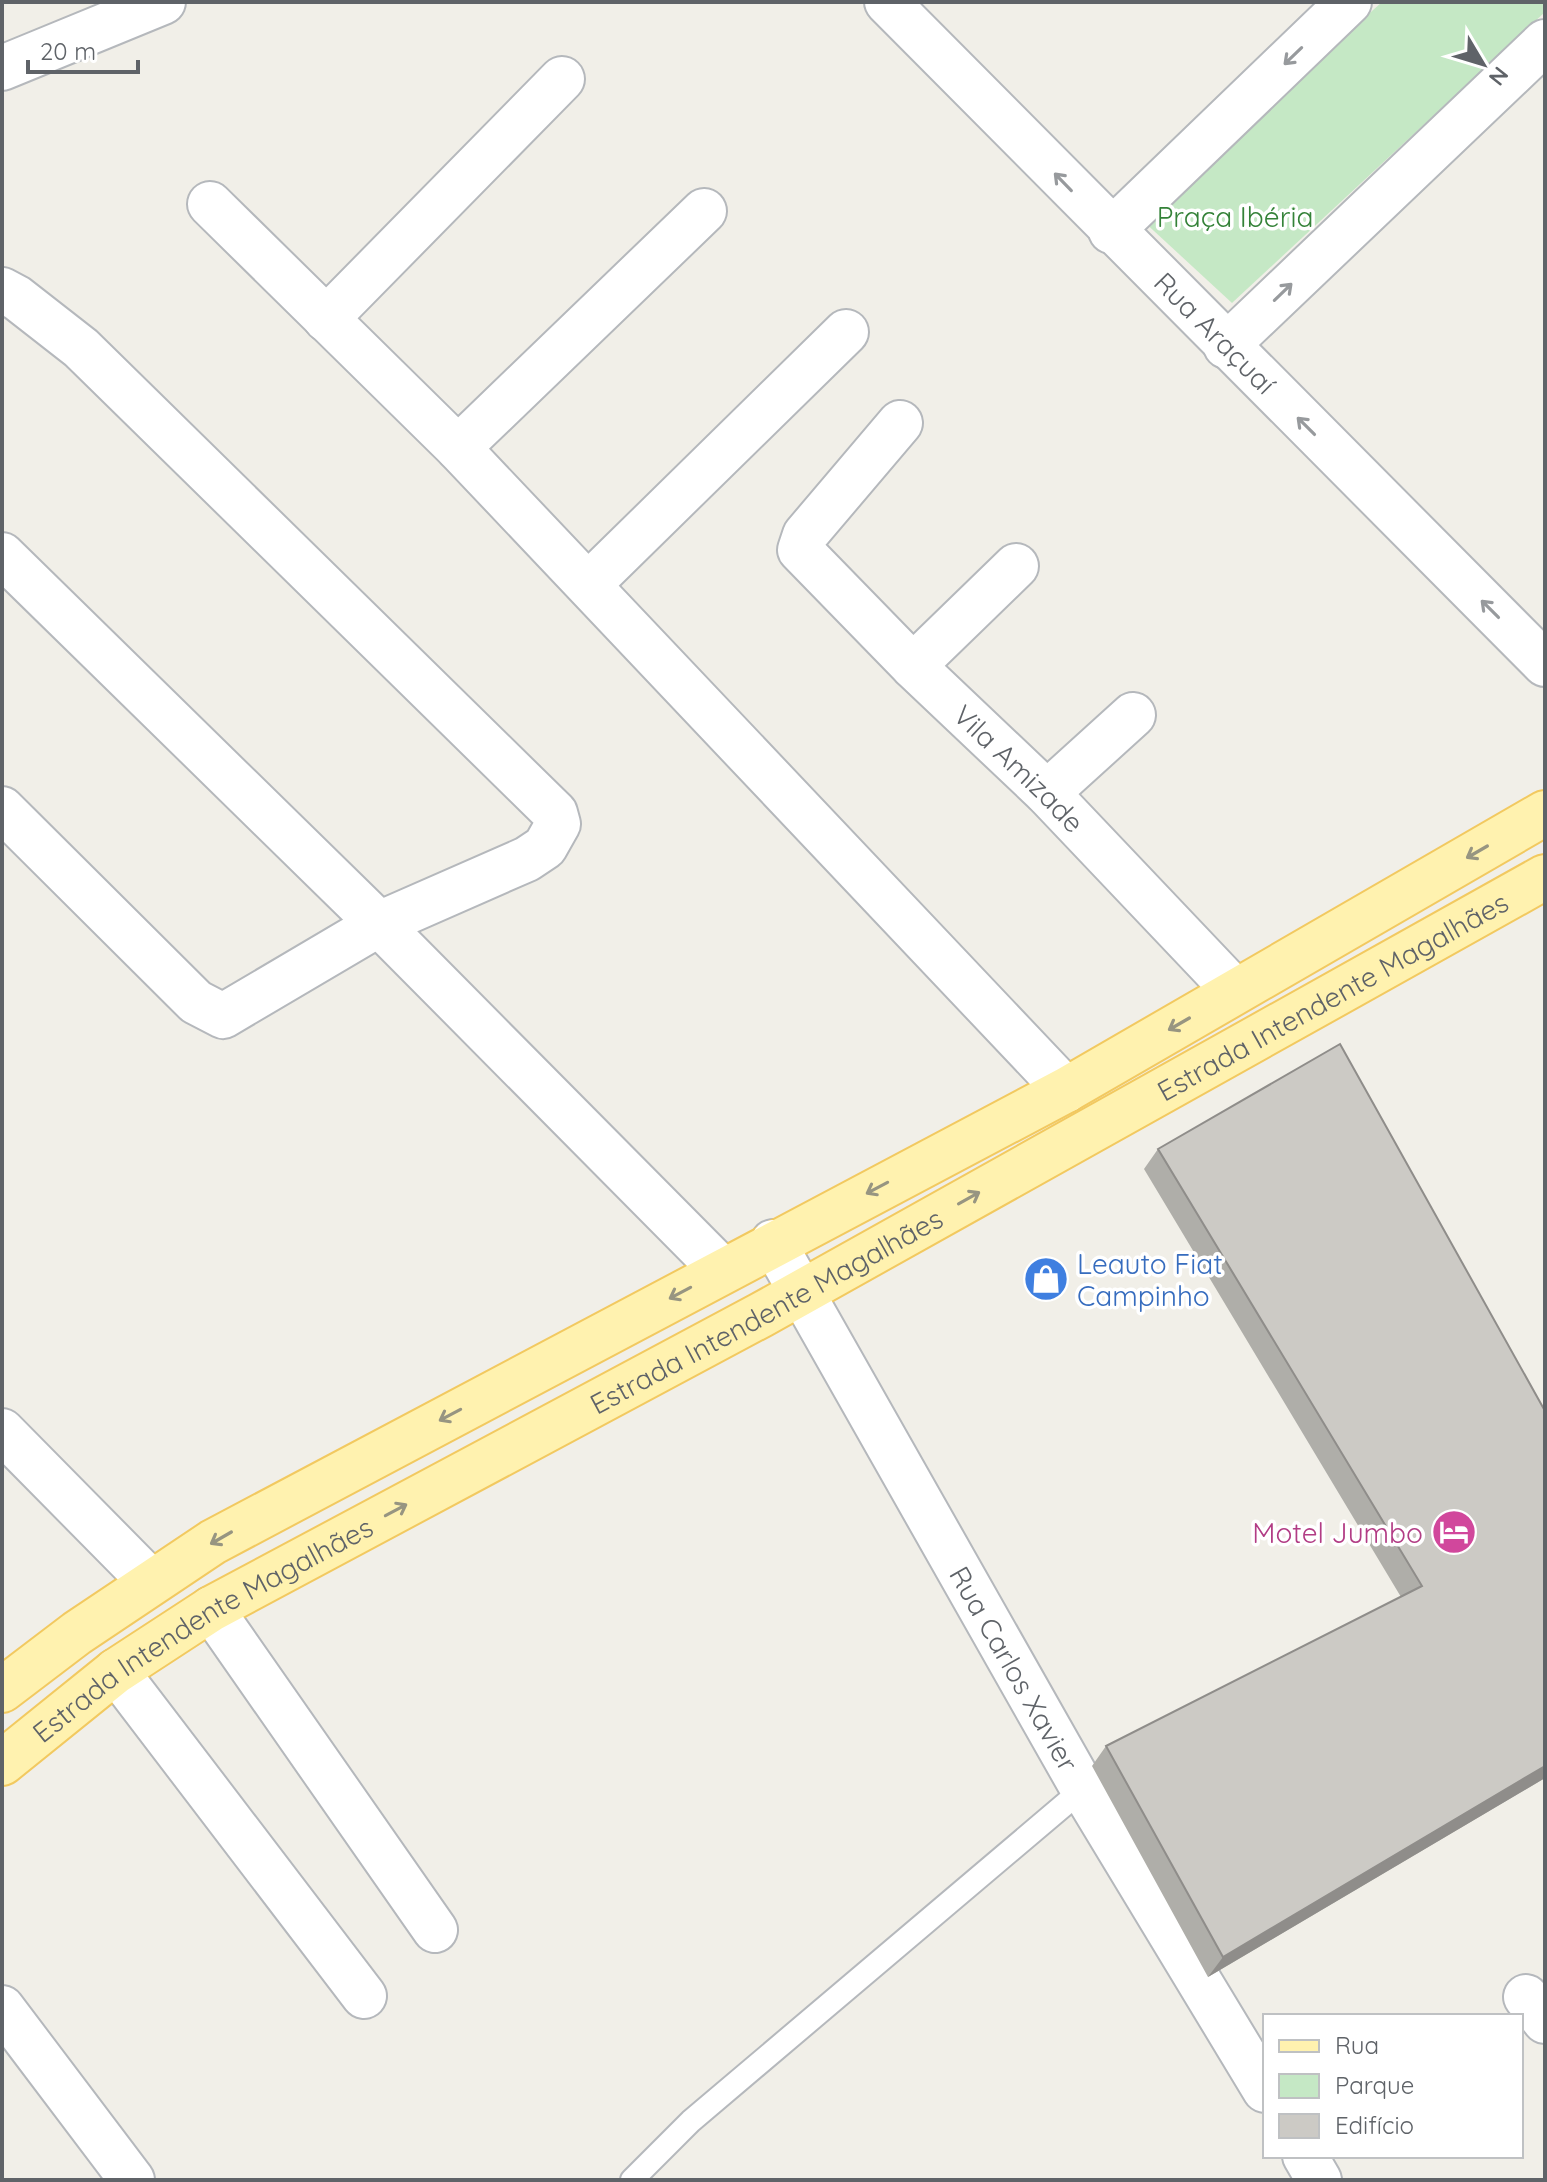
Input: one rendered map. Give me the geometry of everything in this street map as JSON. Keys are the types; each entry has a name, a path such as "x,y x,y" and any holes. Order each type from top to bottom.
{"main road":[{"name":"Estrada Intendente Magalhães","path":"2,1690 151,1582 279,1505 1066,1090 1545,813"},
{"name":"Estrada Intendente Magalhães","path":"2,1763 116,1671 211,1609 801,1292 1545,877"}],"street":[{"path":"2,68 163,2"},
{"name":"Rua Araçuaí","path":"887,2 1111,231 1545,664"},
{"path":"1111,231 1349,2"},
{"path":"1226,346 1545,42"},
{"path":"326,319 562,79"},
{"path":"210,204 458,448 1066,1090"},
{"path":"458,448 704,211"},
{"path":"2,290 17,298 81,348 555,813 558,824 555,834 527,859 379,924 233,1013 215,1015 196,1002 2,809"},
{"path":"589,584 846,332"},
{"name":"Vila Amizade","path":"900,423 805,535 800,550 913,666 1047,793 1235,991"},
{"path":"2,555 379,924 723,1271"},
{"path":"913,666 1016,566"},
{"path":"1047,793 1133,715"},
{"name":"Rua Carlos Xavier","path":"773,1242 1083,1789 1263,2087"},
{"path":"2,1431 151,1582"},
{"path":"211,1609 435,1930"},
{"path":"116,1671 364,1996"},
{"path":"2,2008 132,2180"},
{"path":"1306,2158 1319,2180"}],"lane":[{"path":"632,2180 691,2121 1083,1789"}],"green space":[{"name":"Praça Ibéria","path":"1382,2 1545,2 1545,12 1232,303 1141,219"}],"building":[{"name":"Motel Jumbo","path":"1340,1044 1545,1411 1545,1766 1223,1957 1106,1746 1422,1586 1158,1149"}],"place":[{"name":"Leauto Fiat Campinho","path":"1046,1279"},
{"name":"Motel Jumbo","path":"1454,1532"}]}
